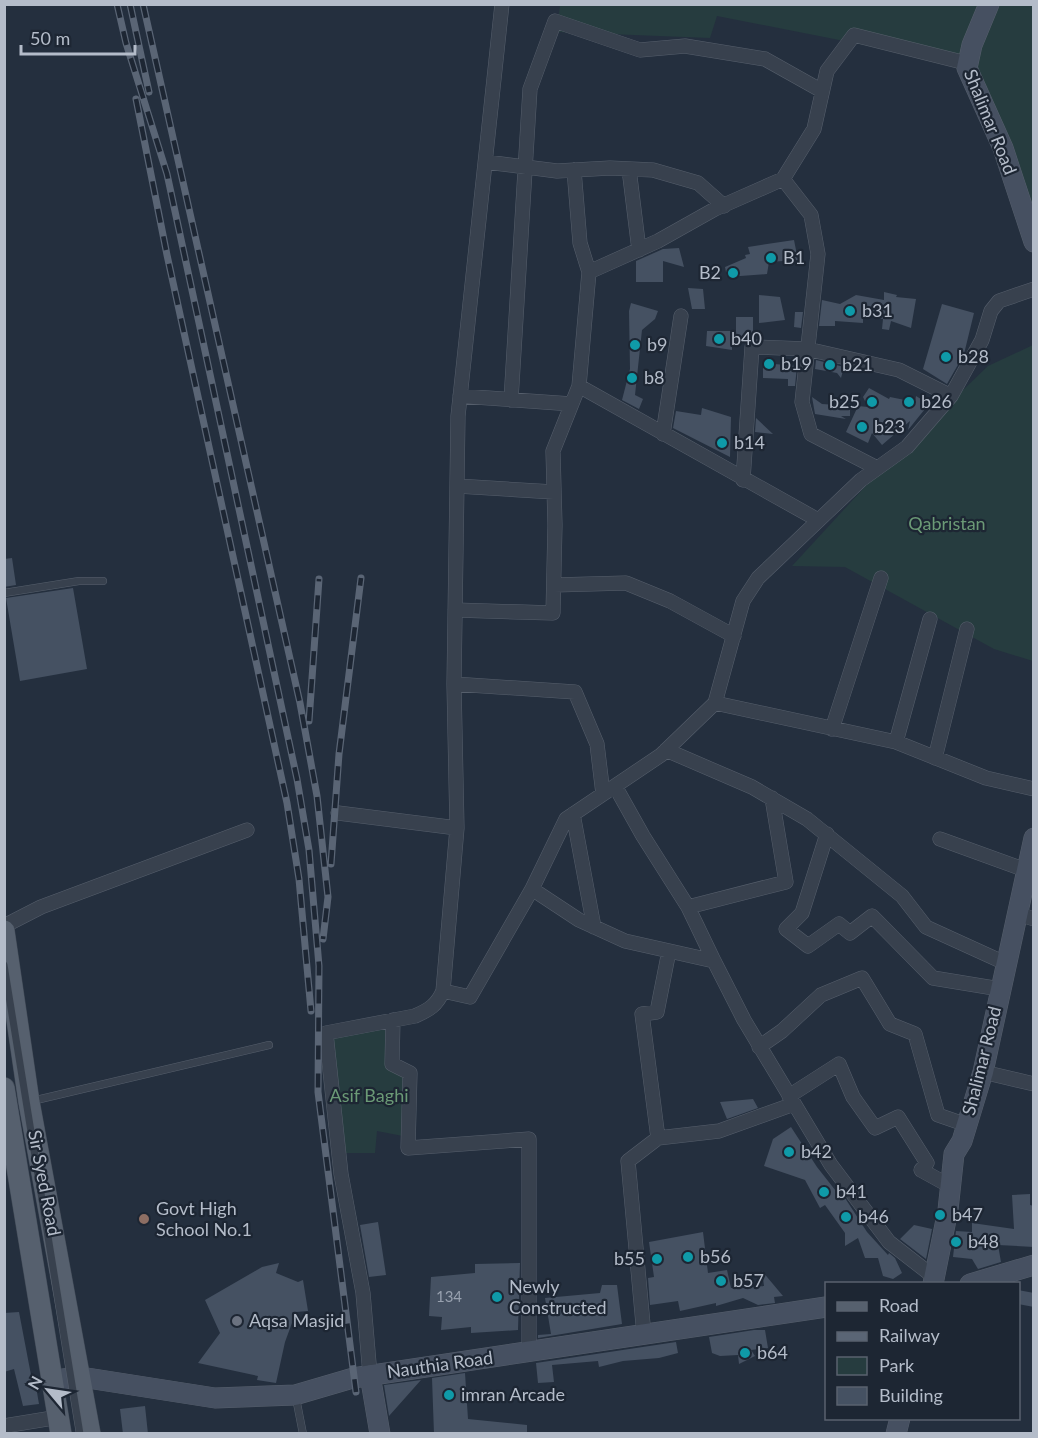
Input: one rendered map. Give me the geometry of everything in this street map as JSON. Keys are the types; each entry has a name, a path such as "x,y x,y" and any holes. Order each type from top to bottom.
{"main road":[{"name":"Shalimar Road","path":"989,4 966,63 1003,148 1034,242"},
{"name":"Shalimar Road","path":"933,1280 951,1186 954,1154 967,1125 983,1072 1005,963 1025,916 1034,838"},
{"name":"Sir Syed Road","path":"4,931 29,1102 90,1434"},
{"name":"Sir Syed Road","path":"4,1088 12,1178 54,1380 60,1425"},
{"path":"977,1282 1034,1265"},
{"name":"Nauthia Road","path":"54,1380 81,1377 215,1398 295,1395 348,1379 370,1375 825,1307"},
{"path":"370,1375 380,1434"}],"street":[{"path":"370,1375 363,1293 341,1174 326,1033 428,1011 438,1002 443,991 457,828 454,684 460,396 502,4"},
{"path":"511,400 530,88 555,21 640,50 685,46 765,59 822,92"},
{"path":"589,272 783,179 814,129 827,71 854,35 966,63"},
{"path":"486,162 557,171 653,170 698,183 724,206"},
{"path":"629,169 639,250"},
{"path":"455,610 553,613 553,451 579,386 589,272 580,243 574,170"},
{"path":"783,179 812,215 818,254 802,402 811,434 877,468"},
{"path":"443,991 470,997 532,889 566,819 666,750 716,703 743,601 758,579 818,520 877,468 907,447 951,396 982,340 991,311 999,301 1034,289"},
{"path":"663,435 681,316"},
{"path":"743,480 752,346 807,349 899,370 951,396"},
{"path":"579,386 818,520"},
{"path":"460,396 572,404"},
{"path":"457,486 554,492"},
{"path":"832,729 881,578"},
{"path":"554,585 626,583 670,601 734,636"},
{"path":"896,742 930,619"},
{"path":"935,758 967,629"},
{"path":"454,684 575,692 597,744 603,794"},
{"path":"716,703 896,742 986,778 1034,789"},
{"path":"666,750 752,787 807,819 902,896 926,927 1005,963"},
{"path":"615,786 643,836 688,907 759,1047 831,1165 890,1242 933,1280"},
{"path":"688,907 786,882 772,798"},
{"path":"338,813 457,828"},
{"path":"573,814 594,927"},
{"path":"4,926 41,907 247,830"},
{"path":"827,834 802,913 786,929 808,946 839,924 850,933 872,916 933,978 1000,989"},
{"path":"940,839 1029,872"},
{"path":"532,889 594,927 625,940 714,961"},
{"path":"658,1138 642,1014 657,1012 669,951"},
{"path":"759,1047 782,1031 821,995 862,978 890,1024 915,1034 938,1115 967,1125"},
{"path":"393,1020 392,1064 410,1073 408,1148 529,1139 529,1352"},
{"path":"644,1335 628,1161 658,1138 719,1131 791,1100 839,1064 853,1097 875,1128 898,1117 927,1163 921,1170 951,1186"},
{"path":"983,1072 1034,1084"},
{"path":"4,1426 60,1425"}],"lane":[{"path":"4,593 79,581 103,581"},
{"path":"4,965 80,1434"},
{"path":"29,1102 269,1045"},
{"path":"295,1395 303,1434"}],"green space":[{"path":"560,5 1033,5 1033,251 971,66 717,16 710,38 557,32"},
{"name":"Qabristan","path":"1033,345 1033,661 994,649 845,567 792,566 885,465 988,366"},
{"name":"Asif Baghi","path":"393,1020 388,1066 410,1078 408,1137 377,1131 375,1153 338,1153 326,1037"}],"building":[{"name":"B1","path":"794,240 798,260 769,262 767,274 727,277 725,267 746,258 745,255 750,254 748,247"},
{"path":"679,248 684,267 663,261 663,282 636,282 636,261 663,249"},
{"path":"688,288 703,289 705,309 692,309"},
{"path":"884,292 897,295 896,297 916,299 911,328 891,321 889,330 882,329 883,319 863,315 863,323 835,321 835,326 819,326 822,300 840,304 856,295 884,300"},
{"path":"759,295 780,297 785,320 759,323"},
{"path":"631,303 658,311 655,319 642,330 635,395 643,399 639,409 622,400 630,369 629,311"},
{"path":"942,304 974,313 964,354 947,384 923,369"},
{"path":"795,312 803,312 801,328 794,327"},
{"path":"736,317 753,317 753,338 744,343 732,344 732,350 706,346 707,331 736,331"},
{"path":"816,360 844,367 841,378 837,373 815,369"},
{"path":"763,363 797,366 795,386 788,386 788,379 763,378"},
{"path":"869,388 889,399 890,397 915,402 916,396 929,404 908,430 910,421 882,445 872,433 868,443 846,432 858,406 868,407 863,397"},
{"path":"812,397 822,404 850,406 850,416 841,416 846,419 815,414"},
{"path":"702,408 731,417 730,457 673,428 676,411 701,415"},
{"path":"756,418 773,434 755,432"},
{"path":"12,558 16,585 4,587 4,559"},
{"path":"73,588 87,669 20,681 6,598"},
{"path":"753,1099 758,1108 727,1119 720,1102"},
{"path":"791,1127 817,1167 843,1200 845,1198 867,1232 888,1255 889,1253 895,1258 902,1273 893,1279 883,1276 878,1258 865,1258 858,1238 845,1246 845,1233 825,1205 820,1208 805,1180 764,1166 773,1139"},
{"path":"1030,1194 1030,1205 1034,1206 1034,1247 998,1245 1001,1262 978,1269 972,1259 953,1257 956,1231 972,1232 972,1223 1014,1229 1012,1195"},
{"path":"378,1222 386,1275 369,1277 360,1225"},
{"path":"914,1225 932,1229 926,1259 900,1239"},
{"path":"703,1232 708,1273 727,1270 731,1288 764,1286 762,1271 783,1296 774,1297 775,1303 758,1305 743,1298 716,1306 716,1303 680,1311 678,1301 650,1305 648,1278 654,1277 649,1242"},
{"name":"Aqsa Masjid","path":"279,1263 276,1273 298,1282 303,1280 308,1311 296,1312 285,1342 276,1383 257,1380 258,1376 198,1363 220,1333 205,1300 262,1267"},
{"path":"520,1263 518,1330 471,1333 471,1327 441,1330 442,1317 429,1316 431,1277 475,1273 475,1264"},
{"path":"602,1285 617,1285 622,1324 538,1338 538,1335 551,1334 545,1298 600,1293"},
{"path":"1020,1290 1034,1293 1034,1307 1020,1304"},
{"path":"19,1312 39,1404 23,1406 14,1369 4,1372 4,1313"},
{"name":"b64","path":"765,1330 768,1348 751,1350 755,1356 739,1364 738,1355 720,1356 712,1353 709,1337"},
{"path":"676,1342 678,1353 659,1358 623,1361 599,1367 598,1361 552,1365 554,1382 538,1383 536,1363"},
{"name":"imran Arcade","path":"465,1373 468,1419 527,1425 527,1434 434,1434 432,1378"},
{"path":"421,1380 389,1416 384,1385"},
{"path":"145,1406 148,1434 123,1434 120,1409"}],"railway":[{"path":"117,4 126,43 167,174 297,779 309,850 319,966 318,1092 356,1392"},
{"path":"130,4 149,92"},
{"path":"143,4 300,703 317,796 328,897 323,939"},
{"path":"136,99 167,255 287,803 299,879 311,1011"},
{"path":"331,864 339,754 361,578"},
{"path":"309,721 319,579"}],"place":[{"name":"B1","path":"771,258"},
{"name":"B2","path":"733,273"},
{"name":"b31","path":"850,311"},
{"name":"b40","path":"719,339"},
{"name":"b9","path":"635,345"},
{"name":"b28","path":"946,357"},
{"name":"b19","path":"769,364"},
{"name":"b21","path":"830,365"},
{"name":"b8","path":"632,378"},
{"name":"b25","path":"872,402"},
{"name":"b26","path":"909,402"},
{"name":"b23","path":"862,427"},
{"name":"b14","path":"722,443"},
{"name":"b42","path":"789,1152"},
{"name":"b41","path":"824,1192"},
{"name":"b47","path":"940,1215"},
{"name":"b46","path":"846,1217"},
{"name":"Govt High School No.1","path":"144,1219"},
{"name":"b48","path":"956,1242"},
{"name":"b56","path":"688,1257"},
{"name":"b55","path":"657,1259"},
{"name":"b57","path":"721,1281"},
{"name":"Newly Constructed","path":"497,1297"},
{"name":"Aqsa Masjid","path":"237,1321"},
{"name":"b64","path":"745,1353"},
{"name":"imran Arcade","path":"449,1395"}]}
